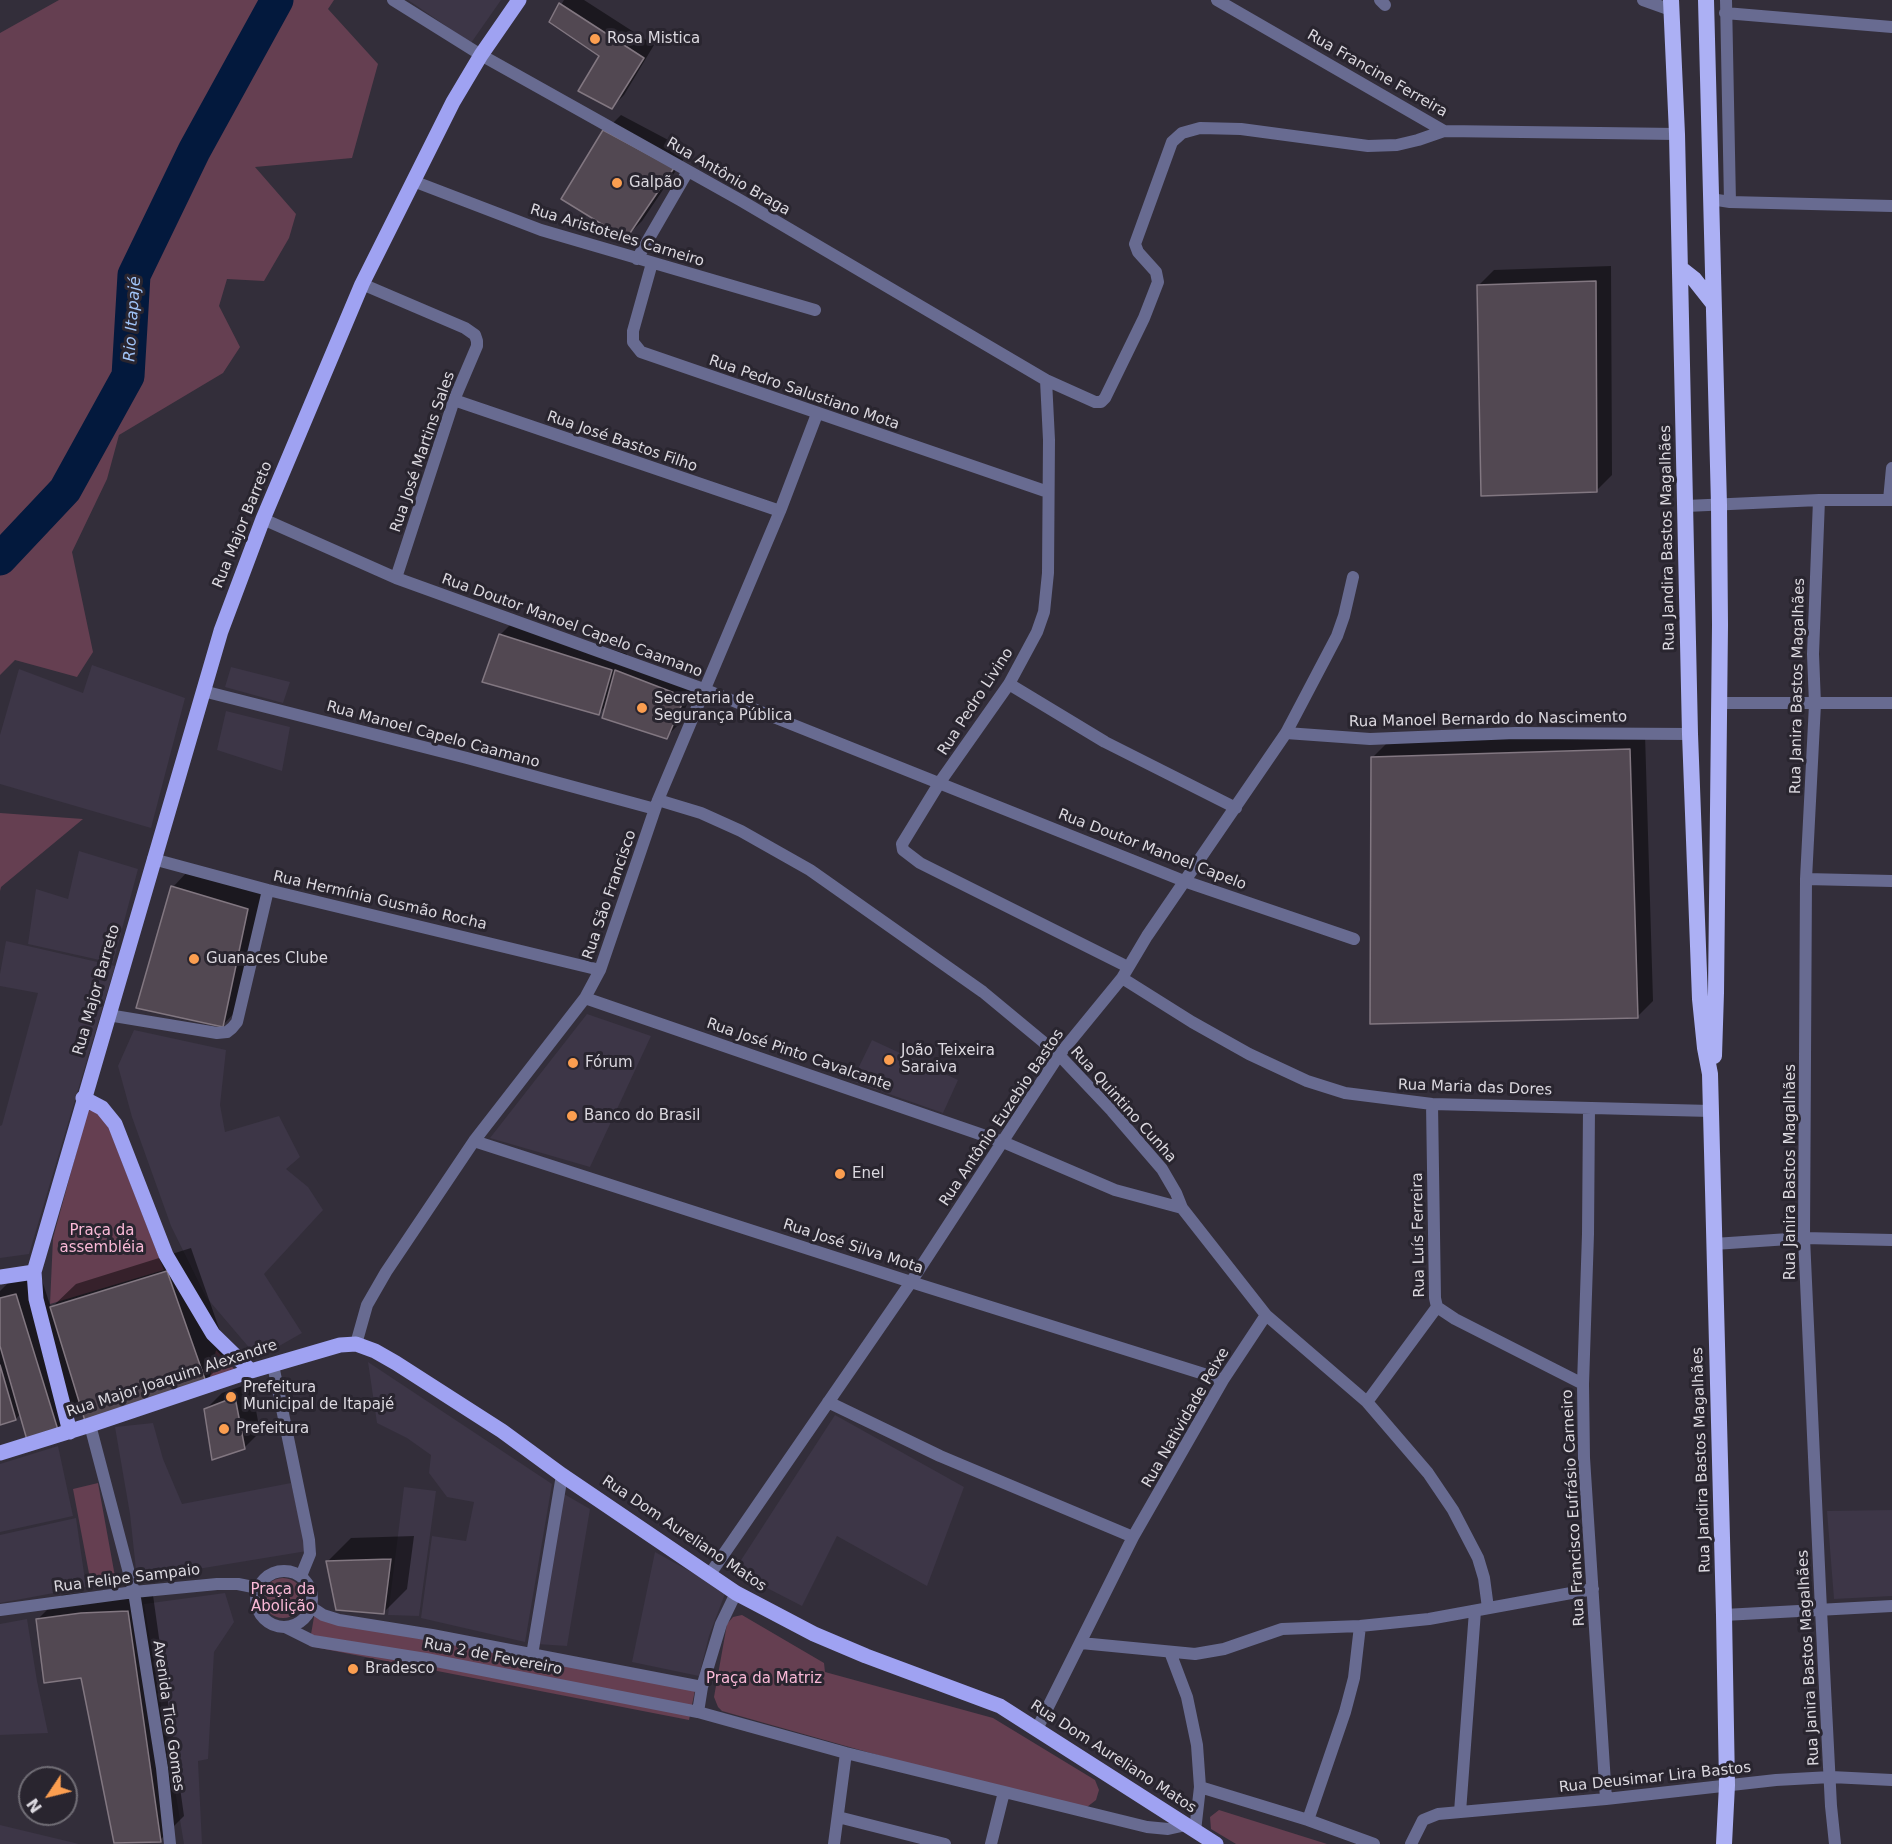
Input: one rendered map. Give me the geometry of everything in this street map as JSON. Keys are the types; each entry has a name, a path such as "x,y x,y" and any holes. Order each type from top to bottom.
{"highway":[{"name":"Rua Jandira Bastos Magalhães","path":"1706,0 1719,505 1716,1016 1715,1048 1710,1074"},
{"name":"Rua Jandira Bastos Magalhães","path":"1671,5 1677,134 1690,734 1701,999 1705,1048 1710,1074 1724,1616 1727,1785 1724,1844"},
{"path":"1680,268 1694,279 1713,303"}],"main road":[{"name":"Rua Major Barreto","path":"34,1272 221,631 263,519 362,284 453,102 481,55 519,0"},
{"path":"83,1098 102,1108 115,1124 166,1255 213,1334 251,1371"},
{"path":"0,1277 34,1272 36,1299 70,1432"},
{"name":"Rua Major Joaquim Alexandre","path":"0,1453 251,1371 340,1345 356,1344"},
{"name":"Rua Dom Aureliano Matos","path":"356,1344 375,1351 483,1418 562,1476 736,1593 824,1638 1000,1706 1216,1844"}],"street":[{"name":"Rua Antônio Braga","path":"393,0 481,55 688,171 1046,380 1088,400 1101,402 1106,398 1144,318 1158,282 1156,272 1138,252 1135,244 1172,142 1182,133 1200,128 1241,129 1368,146 1397,145 1444,131"},
{"name":"Rua Francine Ferreira","path":"1217,0 1444,131 1677,134"},
{"path":"1643,0 1671,5"},
{"path":"1730,202 1726,6 1892,27"},
{"path":"637,259 688,171"},
{"name":"Rua Aristoteles Carneiro","path":"413,181 511,219 637,259 815,310"},
{"path":"1711,199 1730,202 1892,206"},
{"name":"Rua Pedro Salustiano Mota","path":"652,263 633,332 633,342 640,352 1048,492"},
{"name":"Rua José Martins Sales","path":"362,284 465,328 476,335 477,346 454,400 396,578"},
{"name":"Rua Pedro Livino","path":"903,850 902,844 905,836 1009,684 1044,612 1048,573 1049,440 1046,380"},
{"name":"Rua José Bastos Filho","path":"454,400 780,512"},
{"name":"Rua São Francisco","path":"356,1344 367,1305 386,1272 474,1141 585,998 600,970 656,805 780,512 817,414"},
{"path":"1686,506 1819,500 1891,500 1892,468"},
{"name":"Rua Janira Bastos Magalhães","path":"1819,500 1813,654 1815,704 1806,879 1804,1238 1831,1806 1835,1844"},
{"name":"Rua Doutor Manoel Capelo Caamano","path":"263,519 396,578 706,690 940,782"},
{"name":"Rua Antônio Euzebio Bastos","path":"710,1574 911,1282 1059,1055 1125,973 1147,936 1286,733 1336,636 1344,616 1353,577"},
{"path":"1009,684 1105,742 1236,808"},
{"name":"Rua Manoel Capelo Caamano","path":"203,691 656,805"},
{"path":"1719,703 1892,703"},
{"name":"Rua Manoel Bernardo do Nascimento","path":"1286,733 1370,739 1515,733 1690,734"},
{"name":"Rua Doutor Manoel Capelo","path":"940,782 1184,881 1354,939"},
{"name":"Rua Quintino Cunha","path":"656,805 701,813 741,831 810,870 983,992 1059,1055 1112,1110 1162,1169 1182,1208 1266,1315 1367,1402 1428,1473 1453,1510 1478,1558 1484,1578 1488,1608"},
{"name":"Rua Maria das Dores","path":"903,850 920,863 1125,973 1192,1022 1249,1054 1307,1081 1345,1093 1432,1104 1711,1111"},
{"name":"Rua Hermínia Gusmão Rocha","path":"153,860 600,970"},
{"path":"1806,879 1892,881"},
{"path":"108,1016 217,1033 227,1032 237,1022 268,890"},
{"name":"Rua José Pinto Cavalcante","path":"585,998 1003,1142 1115,1190 1182,1208"},
{"name":"Rua Luís Ferreira","path":"1432,1104 1435,1299 1437,1307 1455,1319 1583,1384"},
{"name":"Rua Francisco Eufrásio Carneiro","path":"1589,1108 1583,1384 1584,1458 1606,1799"},
{"name":"Rua José Silva Mota","path":"474,1141 1223,1380"},
{"path":"1714,1244 1804,1238 1892,1240"},
{"path":"1367,1402 1437,1307"},
{"name":"Rua Natividade Peixe","path":"1037,1729 1133,1537 1223,1380 1266,1315"},
{"path":"273,1365 309,1540 309,1554 301,1576"},
{"path":"828,1402 940,1456 1133,1537"},
{"name":"Avenida Tico Gomes","path":"90,1425 134,1592 162,1767 170,1844"},
{"path":"532,1655 562,1476"},
{"path":"286,1570 301,1576 311,1589 311,1606 308,1615 301,1621 285,1627 276,1625 261,1614 257,1606 258,1588 262,1581 278,1571 286,1570"},
{"name":"Rua Felipe Sampaio","path":"0,1610 134,1592 217,1584 238,1584 258,1588"},
{"path":"1081,1643 1195,1654 1224,1649 1282,1629 1360,1626 1429,1618 1593,1589"},
{"path":"698,1712 702,1688 721,1624 736,1593"},
{"name":"Rua 2 de Fevereiro","path":"311,1606 323,1615 339,1620 432,1635 702,1688"},
{"path":"1724,1616 1892,1606"},
{"path":"1460,1812 1475,1611"},
{"path":"1308,1820 1346,1712 1354,1678 1360,1626"},
{"name":"Rua 2 de Fevereiro","path":"285,1627 313,1641 426,1659 698,1712 846,1753 1147,1827 1190,1828"},
{"path":"1170,1652 1187,1697 1197,1745 1200,1787 1190,1828"},
{"path":"834,1844 846,1753"},
{"name":"Rua Deusimar Lira Bastos","path":"1411,1844 1423,1820 1438,1814 1831,1777 1892,1780"},
{"path":"1200,1787 1308,1820 1374,1844"},
{"path":"991,1844 1004,1792"},
{"path":"838,1817 945,1844"}],"shaded area":[{"path":"408,0 501,0 471,43"},
{"path":"92,665 185,698 151,828 0,784 0,735 19,669 83,693"},
{"path":"231,667 290,682 283,703 225,687"},
{"path":"226,711 290,727 282,771 217,750"},
{"path":"79,851 138,869 113,963 28,944 36,889 68,899"},
{"path":"6,941 115,966 29,1254 0,1258 0,1126 38,993 0,986"},
{"path":"587,1014 651,1036 590,1167 490,1138"},
{"path":"134,1030 226,1050 220,1105 225,1132 279,1116 300,1157 286,1169 308,1187 323,1210 264,1274 302,1333 258,1358 206,1297 171,1226 132,1117 118,1066"},
{"name":"João Teixeira Saraiva","path":"872,1040 958,1080 943,1113 852,1081"},
{"path":"368,1362 552,1484 525,1642 421,1618 432,1536 466,1541 474,1502 447,1497 429,1473 431,1455 407,1438 377,1423"},
{"path":"835,1415 964,1487 927,1586 837,1536 802,1606 734,1571"},
{"path":"153,1423 163,1459 182,1504 291,1483 307,1551 137,1579 130,1514 115,1427"},
{"path":"58,1446 73,1516 0,1532 0,1464"},
{"path":"404,1487 436,1491 419,1616 388,1615"},
{"path":"564,1494 590,1509 567,1646 537,1644"},
{"path":"1892,1510 1892,1596 1834,1599 1827,1511"},
{"path":"76,1518 86,1587 0,1603 0,1535"},
{"path":"655,1552 726,1591 709,1636 699,1676 632,1662"},
{"path":"225,1593 234,1622 214,1652 208,1759 198,1761 202,1844 184,1844 144,1604"},
{"path":"27,1619 48,1733 0,1735 0,1624"},
{"path":"0,1825 79,1844 0,1844"}],"green space":[{"path":"59,0 334,0 328,9 378,64 352,158 255,167 296,214 289,238 264,281 227,279 219,306 240,347 223,373 119,435 107,479 72,552 93,652 77,677 15,660 0,675 0,33"},
{"path":"0,813 83,819 1,887 0,891"},
{"name":"Praça da assembléia","path":"88,1110 103,1113 164,1270 50,1304 53,1238"},
{"path":"216,1350 238,1373 209,1381"},
{"path":"98,1483 116,1582 91,1584 73,1489"},
{"name":"Praça da Abolição","path":"283,1578 291,1579 297,1584 302,1590 302,1606 297,1612 291,1617 283,1618 275,1617 269,1612 264,1606 263,1598 264,1590 269,1584 275,1579"},
{"path":"315,1611 696,1685 689,1720 309,1646"},
{"name":"Praça da Matriz","path":"742,1615 824,1663 825,1672 993,1718 1095,1780 1099,1790 1096,1800 1087,1807 1005,1791 722,1711 714,1697 727,1624 733,1617"},
{"path":"1219,1810 1327,1844 1236,1844 1211,1829 1210,1817"}],"building":[{"name":"Rosa Mistica","path":"559,3 644,58 612,109 578,91 599,56 549,22"},
{"name":"Galpão","path":"603,130 674,168 626,239 561,199"},
{"path":"1596,281 1597,492 1481,496 1477,285"},
{"path":"499,634 612,670 599,715 482,682"},
{"name":"Secretaria de Segurança Pública","path":"615,670 685,697 667,739 602,718"},
{"path":"1630,749 1638,1018 1370,1024 1371,757"},
{"name":"Guanaces Clube","path":"171,886 248,909 223,1027 136,1008"},
{"path":"167,1271 206,1382 85,1421 50,1307"},
{"path":"16,1294 58,1430 27,1440 0,1346 0,1298"},
{"path":"0,1365 16,1420 0,1425"},
{"name":"Prefeitura","path":"235,1397 245,1449 212,1460 204,1409"},
{"path":"391,1559 384,1614 336,1610 326,1561"},
{"path":"128,1611 161,1842 114,1843 81,1678 44,1683 36,1619 81,1613"}],"waterway":[{"name":"Rio Itapajé","path":"0,559 65,490 128,376 134,275 194,151 277,0"}],"place":[{"name":"Rosa Mistica","path":"595,39"},
{"name":"Galpão","path":"617,183"},
{"name":"Secretaria de Segurança Pública","path":"642,708"},
{"name":"Guanaces Clube","path":"194,959"},
{"name":"João Teixeira Saraiva","path":"889,1060"},
{"name":"Fórum","path":"573,1063"},
{"name":"Banco do Brasil","path":"572,1116"},
{"name":"Enel","path":"840,1174"},
{"name":"Prefeitura Municipal de Itapajé","path":"231,1397"},
{"name":"Prefeitura","path":"224,1429"},
{"name":"Bradesco","path":"353,1669"}]}
